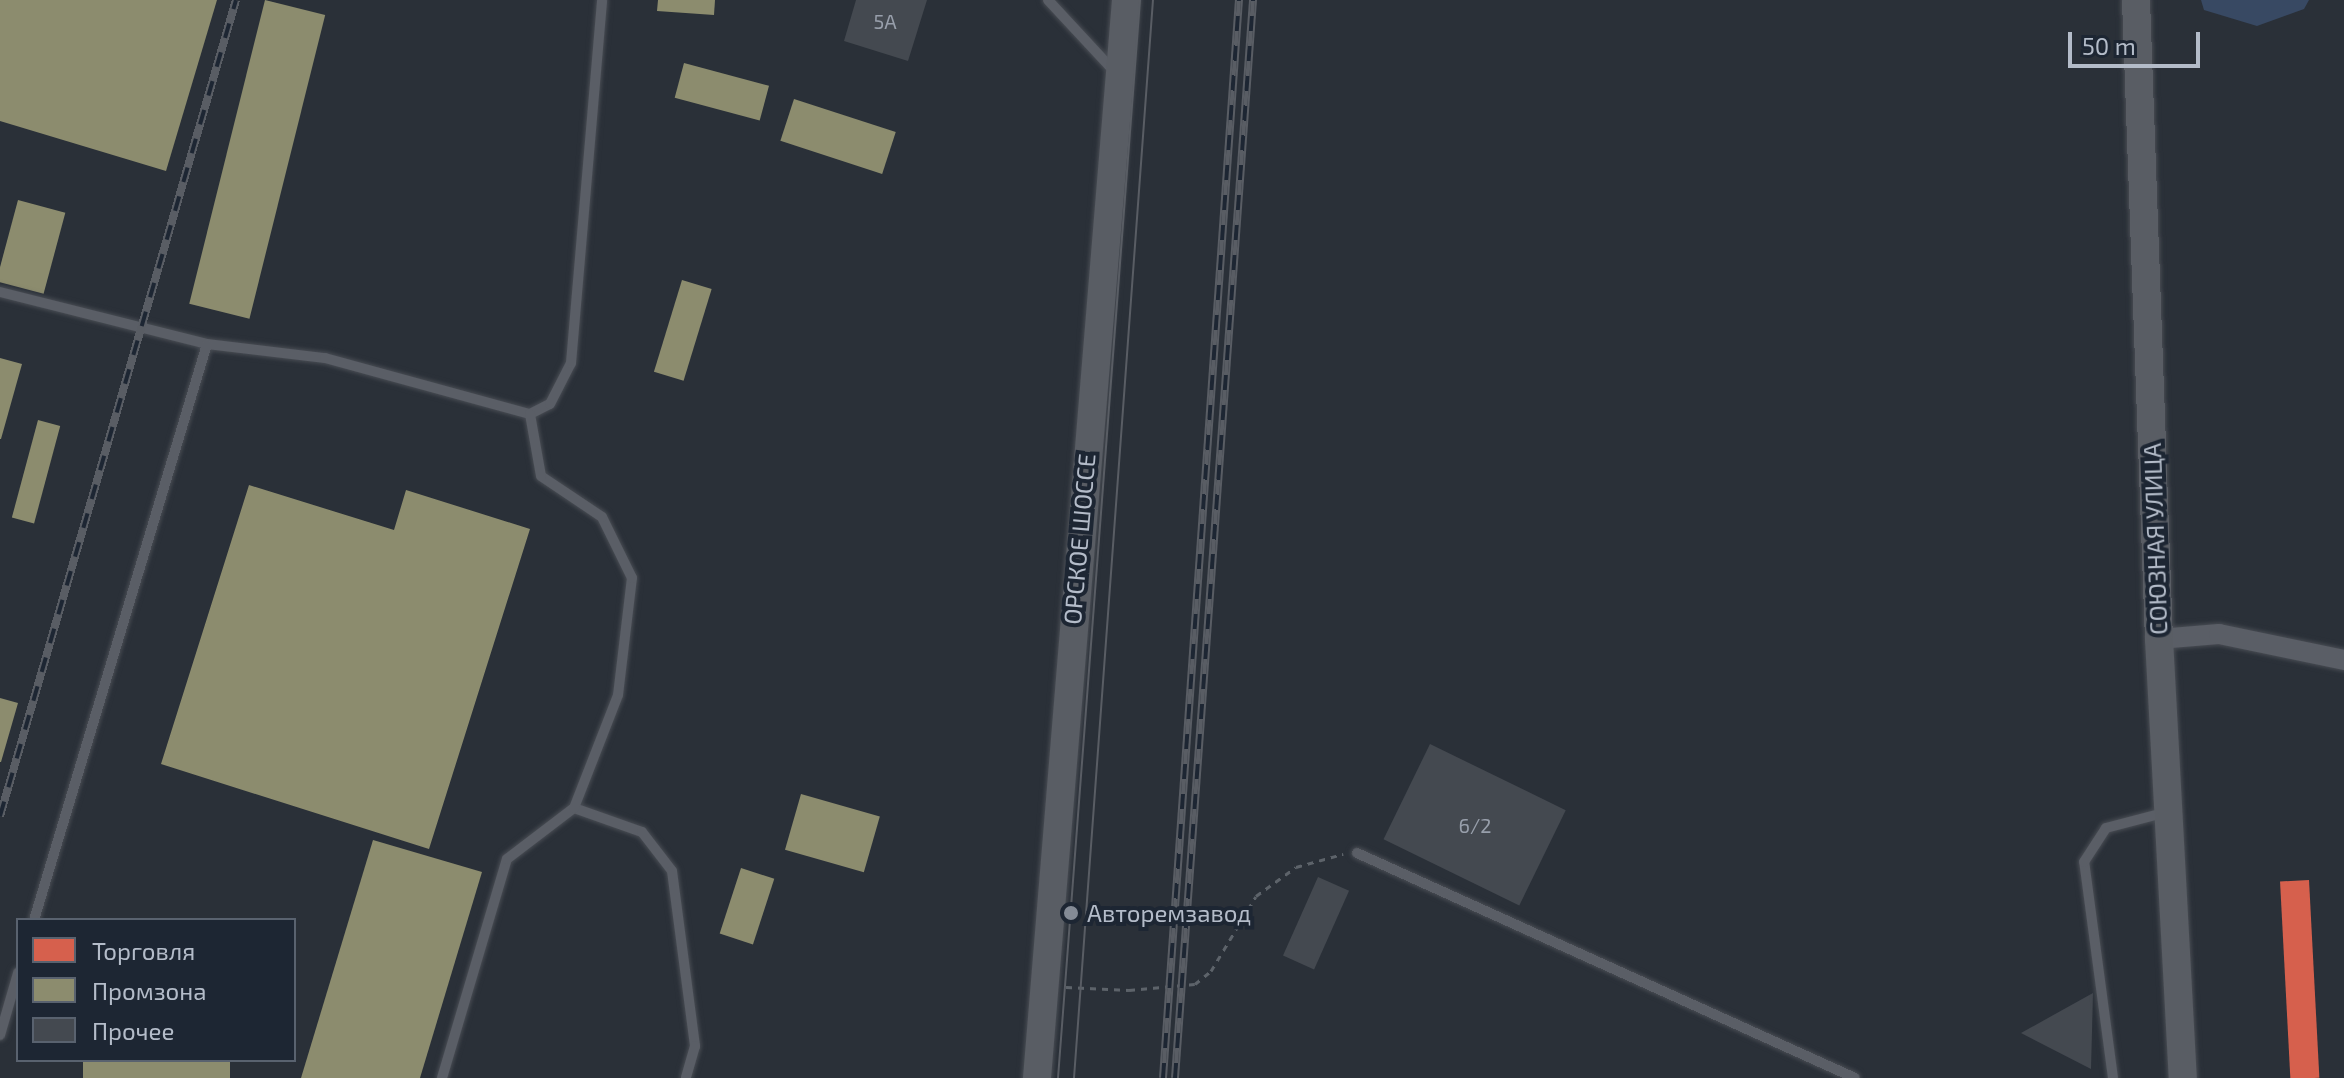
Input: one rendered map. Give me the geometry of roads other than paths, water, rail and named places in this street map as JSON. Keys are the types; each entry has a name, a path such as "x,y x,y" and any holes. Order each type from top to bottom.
{"street":[{"name":"ОРСКОЕ ШОССЕ","path":"1037,1078 1042,985 1126,0"},
{"name":"СОЮЗНАЯ УЛИЦА","path":"2136,11 2159,639 2183,1078"},
{"path":"2159,639 2219,634 2344,660"}],"lane":[{"path":"0,292 207,344 325,358 530,414 550,404 571,363 602,0"},
{"path":"1048,0 1118,76"},
{"path":"35,918 207,344"},
{"path":"442,1078 507,859 574,808 618,695 632,578 602,517 541,476 530,414"},
{"path":"574,808 642,832 672,871 695,1046 686,1078"},
{"path":"2113,1078 2084,862 2106,828 2169,812"},
{"path":"1357,853 1855,1078"},
{"path":"0,1035 16,980"}],"water":[{"path":"2201,0 2309,0 2304,9 2257,26 2204,10"}],"tram line":[{"path":"1058,1078 1140,0"},
{"path":"1074,1078 1153,0"}],"railway":[{"path":"0,816 236,0"},
{"path":"1163,1078 1239,0"},
{"path":"1175,1078 1253,0"}],"place":[{"name":"Авторемзавод","path":"1071,913"}]}
